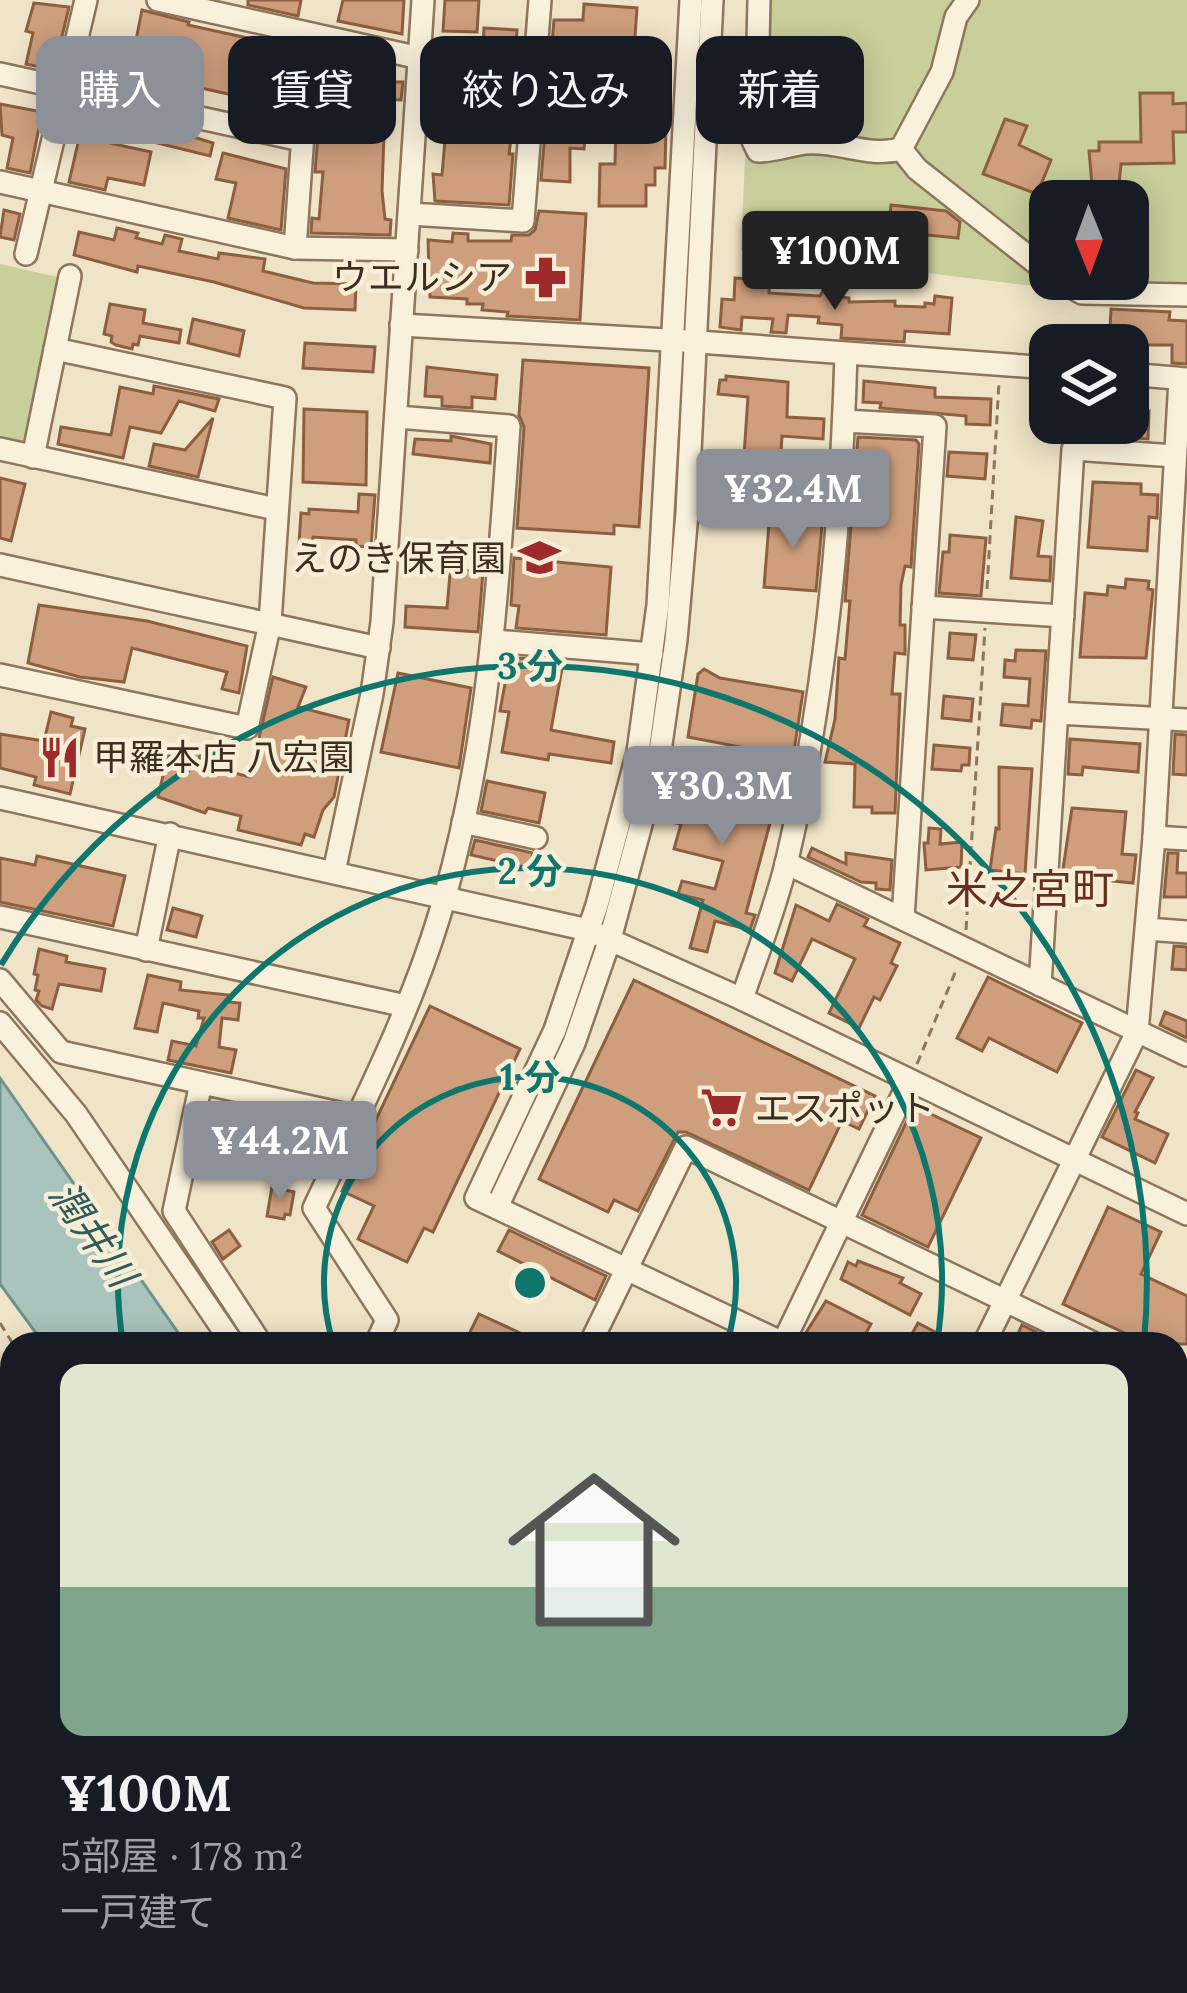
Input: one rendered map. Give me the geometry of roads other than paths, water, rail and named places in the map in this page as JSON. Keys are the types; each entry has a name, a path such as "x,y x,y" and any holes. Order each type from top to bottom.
{"street":[{"path":"77,36 86,0"},
{"path":"158,0 420,58 380,648 334,872"},
{"path":"421,36 423,0"},
{"path":"410,214 523,221 540,0"},
{"path":"487,1203 574,1043 610,939 658,758 673,664 687,513 691,0"},
{"path":"487,1203 555,1030 634,768 652,654 685,341 712,0"},
{"path":"759,0 758,42 748,85 758,151 778,152 803,143 879,155 901,149 942,72 956,17 968,0"},
{"path":"0,74 36,82"},
{"path":"26,254 53,144"},
{"path":"295,248 302,144"},
{"path":"901,149 917,169 1029,257"},
{"path":"0,182 295,248 407,250"},
{"path":"33,457 70,276"},
{"path":"1149,294 1187,295"},
{"path":"401,325 1029,366"},
{"path":"0,675 247,728 270,623 285,398 55,349"},
{"path":"742,999 786,863 824,669 846,353"},
{"path":"991,1332 1138,1033 1159,718 1178,586 1175,456 1184,379 1149,376"},
{"path":"382,1332 387,1320 314,1208 406,1006 446,896 480,743 494,641 509,427 398,417"},
{"path":"844,421 935,426 903,918"},
{"path":"0,449 276,509"},
{"path":"1040,985 1073,449 1175,456"},
{"path":"0,565 380,648"},
{"path":"923,607 1063,616"},
{"path":"494,641 652,654"},
{"path":"1058,712 1187,720"},
{"path":"0,798 588,931 742,999 1187,1214"},
{"path":"463,822 536,838"},
{"path":"146,950 170,834"},
{"path":"1154,837 1187,839"},
{"path":"786,863 1187,1055"},
{"path":"0,917 406,1006"},
{"path":"1147,929 1187,932"},
{"path":"0,980 62,1052 357,1117"},
{"path":"0,1023 76,1114 225,1332"},
{"path":"790,1332 909,1082"},
{"path":"201,1083 174,1211 254,1332"},
{"path":"596,1332 686,1147 1069,1332"},
{"path":"487,1203 759,1332"}],"water":[{"name":"潤井川","path":"0,1078 178,1332 35,1332 0,1284"}],"place":[{"name":"ウエルシア","path":"546,277"},
{"name":"えのき保育園","path":"540,558"},
{"name":"甲羅本店 八宏園","path":"59,757"},
{"name":"エスポット","path":"721,1108"}],"district":[{"name":"米之宮町","path":"1030,889"}]}
